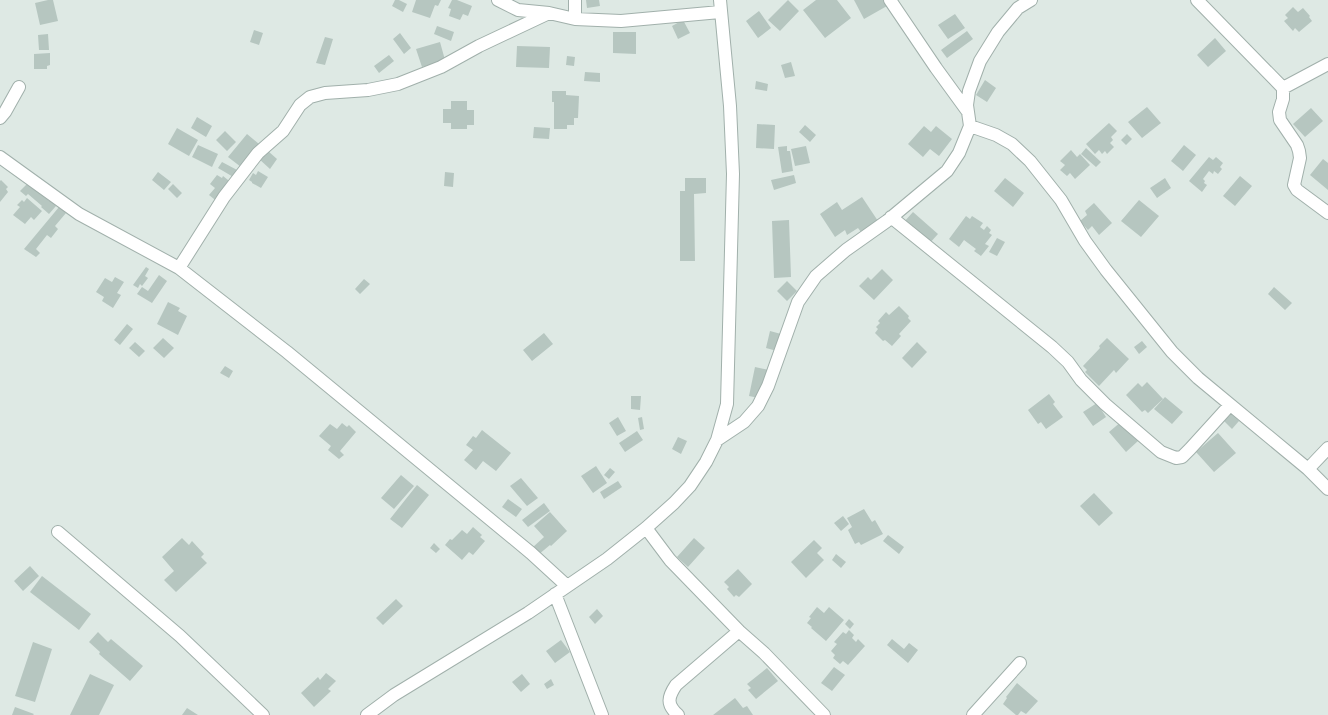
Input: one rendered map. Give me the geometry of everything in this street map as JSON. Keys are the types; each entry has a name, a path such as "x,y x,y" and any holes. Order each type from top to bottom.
{"street":[{"path":"367,715 394,695 528,613 607,559 646,528 674,503 690,486 706,462 717,440 727,404 733,174 730,106 720,6 621,21 575,19 549,13 518,10 498,0"},
{"path":"575,0 575,19"},
{"path":"890,0 968,112"},
{"path":"717,440 744,422 758,406 768,386 798,302 816,276 846,250 891,217 948,171 959,153 970,126 968,112 969,91 980,61 1015,4 1031,0"},
{"path":"1197,0 1276,79 1283,88 1283,99 1278,112 1280,120 1297,145 1300,158 1294,185 1298,190 1328,213"},
{"path":"179,268 224,197 258,153 283,130 300,105 310,97 325,93 368,90 398,84 441,67 479,46 549,13"},
{"path":"1283,88 1328,65"},
{"path":"0,118 19,87"},
{"path":"970,126 996,135 1012,144 1030,161 1061,200 1085,241 1106,270 1172,352 1198,378 1308,469 1328,489"},
{"path":"0,157 80,214 179,268 287,352 531,553 567,586"},
{"path":"891,217 1052,347 1068,362 1081,380 1105,404 1161,452 1176,458 1182,457 1230,405"},
{"path":"1308,469 1328,448"},
{"path":"646,528 670,560 824,715"},
{"path":"58,532 180,636 263,715"},
{"path":"555,594 602,715"},
{"path":"678,715 673,711 669,702 676,685 739,631"},
{"path":"973,715 1020,663"}],"building":[{"path":"53,0 58,21 40,25 35,3"},
{"path":"395,0 399,0 407,4 403,12 392,6"},
{"path":"416,0 441,0 438,6 435,5 430,18 412,12"},
{"path":"452,0 457,0 472,6 468,16 463,14 460,20 449,16 451,9 448,8"},
{"path":"586,0 599,0 600,6 587,8"},
{"path":"788,0 799,11 780,31 768,20"},
{"path":"816,0 837,0 851,18 825,38 803,10"},
{"path":"854,0 883,0 887,6 864,19"},
{"path":"1293,7 1298,12 1303,8 1310,16 1309,17 1312,21 1299,32 1295,28 1293,31 1284,21 1288,18 1285,15"},
{"path":"759,11 771,28 758,38 746,21"},
{"path":"955,14 965,28 948,39 938,25"},
{"path":"683,20 690,33 678,39 672,26"},
{"path":"437,26 454,32 451,41 434,34"},
{"path":"254,30 263,33 259,45 250,42"},
{"path":"967,31 973,39 947,58 941,50"},
{"path":"613,32 636,32 636,54 613,53"},
{"path":"400,33 411,48 404,54 393,39"},
{"path":"48,34 49,50 39,50 38,35"},
{"path":"325,37 333,39 325,65 316,63"},
{"path":"1215,38 1226,51 1208,67 1197,55"},
{"path":"440,42 445,60 422,67 416,49"},
{"path":"517,46 550,47 549,68 516,67"},
{"path":"50,53 50,65 47,66 47,69 34,69 34,54"},
{"path":"389,55 394,61 379,73 374,66"},
{"path":"567,56 575,57 574,66 566,65"},
{"path":"791,62 795,76 785,78 781,65"},
{"path":"585,72 600,73 600,82 584,81"},
{"path":"985,80 996,88 987,102 976,95"},
{"path":"756,81 768,84 767,91 755,89"},
{"path":"552,91 566,91 566,95 579,96 578,118 574,118 574,125 567,125 567,129 554,129 554,102 552,102"},
{"path":"451,101 467,101 467,110 474,110 474,125 467,125 467,129 451,129 451,123 443,123 443,109 451,109"},
{"path":"1147,107 1161,123 1142,138 1128,122"},
{"path":"1311,108 1323,121 1305,137 1293,124"},
{"path":"197,117 212,126 206,137 191,128"},
{"path":"1109,123 1117,131 1111,137 1113,140 1110,143 1114,147 1107,154 1105,151 1102,154 1099,150 1095,154 1086,144"},
{"path":"757,124 775,125 774,149 756,148"},
{"path":"805,125 816,135 810,142 799,132"},
{"path":"924,126 931,132 936,126 952,139 939,156 930,149 923,157 908,144"},
{"path":"534,127 550,128 549,139 533,138"},
{"path":"177,128 198,140 189,156 168,144"},
{"path":"225,131 236,142 227,151 216,140"},
{"path":"247,134 259,144 241,167 228,157"},
{"path":"1127,134 1132,139 1126,145 1121,140"},
{"path":"198,145 218,154 212,167 192,157"},
{"path":"1184,145 1196,155 1183,171 1171,161"},
{"path":"787,146 787,151 790,151 793,171 782,173 778,147"},
{"path":"806,146 810,163 795,166 791,149"},
{"path":"1086,148 1101,162 1096,167 1081,154"},
{"path":"1071,150 1077,157 1080,154 1090,165 1075,179 1070,173 1067,176 1060,170 1065,165 1060,161"},
{"path":"268,151 277,159 270,169 258,158 262,153 265,156"},
{"path":"1209,157 1213,160 1216,157 1223,163 1220,167 1222,169 1218,174 1214,171 1213,174 1209,171 1203,179 1205,181 1204,183 1207,185 1202,192 1189,181"},
{"path":"1323,159 1328,163 1328,190 1310,175"},
{"path":"222,162 239,171 235,178 218,168"},
{"path":"258,171 268,177 261,188 249,180 253,173 256,175"},
{"path":"158,172 171,182 164,190 152,180"},
{"path":"445,172 454,173 453,187 444,186"},
{"path":"217,175 222,178 223,176 233,184 219,203 209,195 215,188 210,184"},
{"path":"794,175 796,183 774,190 771,180"},
{"path":"1240,176 1252,186 1235,206 1223,196"},
{"path":"685,178 706,178 706,193 694,194 695,261 680,261 680,191 685,191"},
{"path":"1005,178 1024,193 1013,207 994,191"},
{"path":"1165,178 1171,188 1157,198 1150,188"},
{"path":"1,180 8,187 6,189 8,192 0,202 0,181"},
{"path":"28,183 56,206 49,214 28,194 26,196 20,191"},
{"path":"173,184 182,193 177,198 168,189"},
{"path":"862,197 878,221 861,232 858,228 847,235 845,230 835,237 820,214 837,202 842,210"},
{"path":"27,198 42,211 34,220 31,217 25,224 13,215 20,207 17,205 22,200 24,202"},
{"path":"1139,200 1159,216 1141,237 1121,221"},
{"path":"1094,203 1112,223 1099,235 1092,226 1088,230 1080,221 1087,215 1085,211"},
{"path":"59,207 66,213 55,226 58,229 51,238 47,235 36,249 40,253 36,257 24,249"},
{"path":"913,212 938,234 928,245 903,223"},
{"path":"966,216 970,219 972,216 983,223 980,227 984,230 987,226 991,230 989,233 992,235 985,244 989,246 981,256 974,251 976,249 964,240 959,247 949,239"},
{"path":"789,220 791,277 774,278 772,221"},
{"path":"997,238 1005,242 997,256 989,252"},
{"path":"146,267 149,269 145,276 148,278 142,286 140,284 138,288 133,285"},
{"path":"882,269 893,280 874,300 859,286 868,277 871,280"},
{"path":"159,275 167,281 152,303 137,294 142,287 148,291"},
{"path":"115,277 124,282 117,293 121,295 113,308 102,301 104,297 96,292 105,278 112,282"},
{"path":"364,279 370,284 360,294 355,289"},
{"path":"787,281 797,291 787,301 777,291"},
{"path":"1274,287 1292,303 1285,310 1268,294"},
{"path":"168,302 180,308 178,311 187,316 178,335 157,324"},
{"path":"899,306 909,316 908,318 911,321 899,334 901,336 892,346 885,340 883,341 875,333 878,329 876,327 880,323 878,321 886,312 889,315"},
{"path":"127,324 133,329 120,345 114,340"},
{"path":"770,331 781,334 777,351 766,348"},
{"path":"544,333 553,344 532,361 523,350"},
{"path":"163,338 174,348 164,358 153,348"},
{"path":"1107,338 1129,359 1116,373 1114,370 1099,386 1085,372 1087,370 1083,366"},
{"path":"1142,341 1147,347 1139,354 1134,347"},
{"path":"135,342 145,351 139,357 129,348"},
{"path":"917,342 927,352 912,368 902,358"},
{"path":"225,366 233,371 229,378 220,373"},
{"path":"755,367 769,370 764,399 749,396"},
{"path":"1147,382 1163,399 1148,413 1145,410 1142,412 1126,395 1138,383 1142,387"},
{"path":"1049,394 1055,402 1053,404 1063,417 1046,429 1041,422 1038,424 1028,410"},
{"path":"631,396 641,396 640,410 631,409"},
{"path":"1165,397 1183,412 1172,424 1154,409"},
{"path":"1097,403 1106,417 1093,426 1083,412"},
{"path":"1231,414 1239,421 1232,429 1224,421"},
{"path":"618,417 626,431 617,436 609,423"},
{"path":"642,417 644,429 640,430 638,418"},
{"path":"1122,421 1138,441 1126,452 1109,432"},
{"path":"342,423 347,427 349,425 356,432 340,451 344,455 339,459 328,450 331,446 319,436 330,424 337,429"},
{"path":"482,430 511,453 496,471 483,461 476,470 464,460 473,450 466,445 473,436 476,438"},
{"path":"637,431 643,440 625,452 619,443"},
{"path":"1218,433 1236,453 1214,472 1196,452"},
{"path":"678,437 687,441 681,454 672,449"},
{"path":"596,466 607,483 593,493 581,476"},
{"path":"610,468 615,472 609,479 604,475"},
{"path":"401,475 414,486 394,509 381,498"},
{"path":"521,478 538,498 527,506 510,486"},
{"path":"618,481 622,487 604,499 600,492"},
{"path":"417,485 429,495 402,528 390,519"},
{"path":"1094,493 1113,513 1099,526 1080,506"},
{"path":"508,499 522,509 516,517 502,507"},
{"path":"544,503 550,511 528,527 522,520"},
{"path":"864,509 872,522 875,520 883,534 861,545 859,542 855,544 848,530 852,527 847,518"},
{"path":"550,512 567,531 551,546 550,545 538,555 532,548 544,537 534,526"},
{"path":"843,516 849,524 841,531 834,523"},
{"path":"473,527 482,535 480,537 485,541 473,555 469,552 462,560 445,545 462,530 467,534"},
{"path":"888,535 904,547 899,554 883,541"},
{"path":"182,538 189,545 192,541 204,554 201,557 207,563 176,592 164,580 174,571 162,557"},
{"path":"694,538 705,548 688,567 677,557"},
{"path":"814,540 822,548 817,553 824,560 806,578 791,562"},
{"path":"434,543 440,549 436,553 430,548"},
{"path":"836,554 846,562 841,568 832,560"},
{"path":"30,566 39,576 23,591 14,581"},
{"path":"738,569 752,584 739,597 736,595 734,597 727,589 729,587 724,582"},
{"path":"42,576 91,614 79,630 30,592"},
{"path":"396,599 403,606 383,625 376,618"},
{"path":"817,607 824,613 829,607 844,620 826,641 807,623 811,618 809,617"},
{"path":"597,609 603,616 595,624 589,617"},
{"path":"849,619 854,624 850,629 845,624"},
{"path":"849,630 854,635 852,638 856,642 858,639 865,646 848,665 843,661 840,664 833,658 835,655 831,651 837,644 834,642 843,632 846,634"},
{"path":"98,632 108,642 111,639 143,666 130,681 99,654 100,652 89,642"},
{"path":"892,639 904,649 909,643 918,650 908,663 887,645"},
{"path":"561,640 570,652 555,663 546,651"},
{"path":"33,642 52,649 35,702 15,696"},
{"path":"834,667 845,675 832,691 821,683"},
{"path":"767,668 778,681 756,699 748,690 751,688 747,684"},
{"path":"326,673 336,681 328,689 331,691 314,707 301,693 318,677 320,680"},
{"path":"90,674 114,685 99,715 70,715"},
{"path":"522,674 530,684 521,692 512,682"},
{"path":"551,679 554,685 547,689 544,684"},
{"path":"1017,683 1038,701 1026,714 1021,711 1018,715 1016,715 1003,704 1007,698 1006,697"},
{"path":"735,698 743,708 747,706 753,715 713,715"},
{"path":"15,707 34,714 12,715"},
{"path":"187,708 198,715 182,715"}]}
